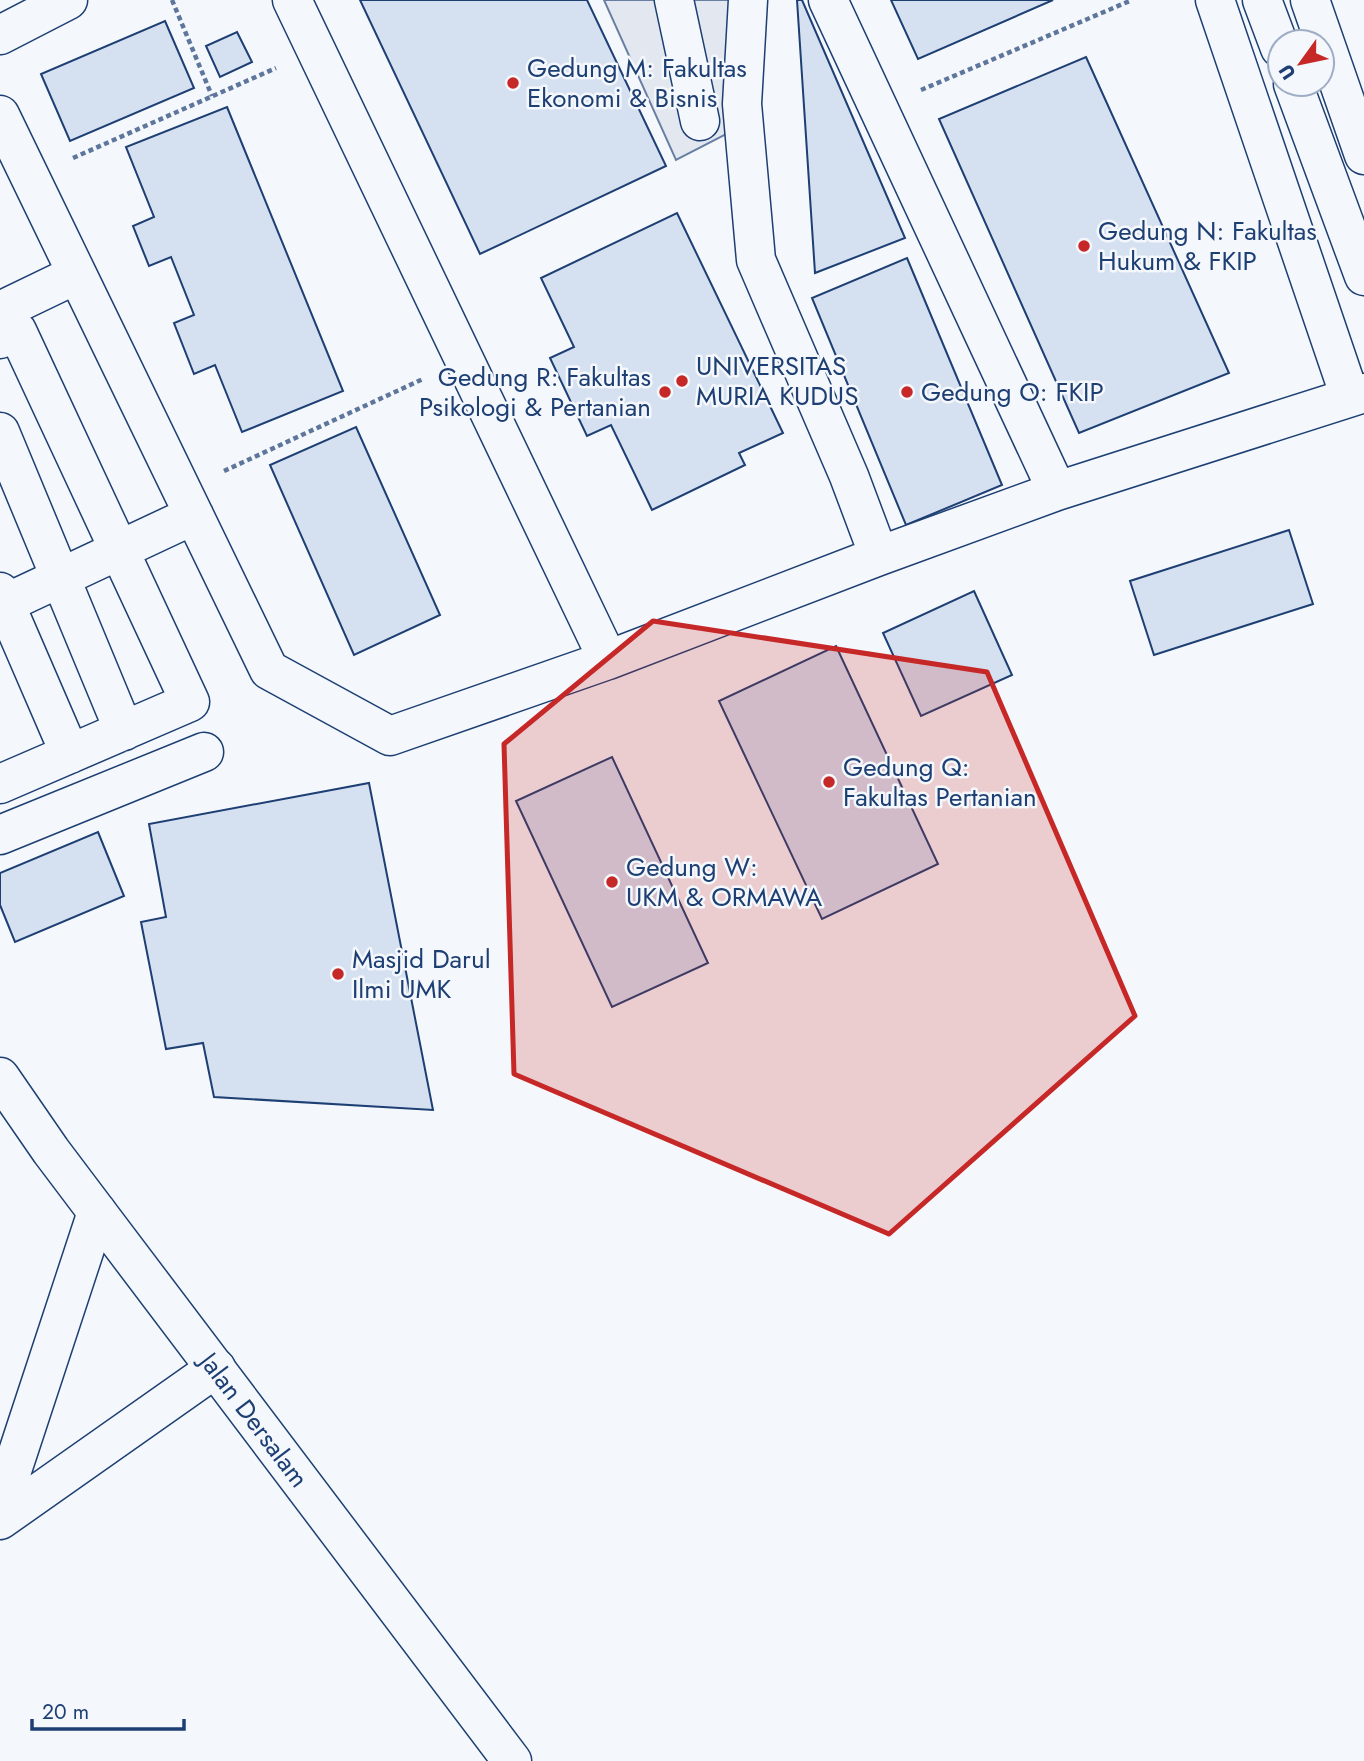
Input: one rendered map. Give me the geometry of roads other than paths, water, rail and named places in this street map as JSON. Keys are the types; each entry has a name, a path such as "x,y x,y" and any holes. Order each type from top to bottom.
{"main road":[{"path":"0,36 68,0"},
{"path":"292,0 608,660"},
{"path":"674,0 700,121"},
{"path":"748,0 741,104 756,260 849,476 879,556"},
{"path":"828,0 1056,491"},
{"path":"0,115 269,670 390,736 608,660 1056,491 1357,395 1215,0"},
{"path":"1262,0 1272,28"},
{"path":"1310,0 1364,155"},
{"path":"1298,98 1364,276"},
{"path":"0,311 77,274"},
{"path":"0,339 17,331 190,702 70,754 4,771"},
{"path":"0,415 46,395"},
{"path":"0,432 124,731"},
{"path":"70,754 2,601 119,550 188,503"},
{"path":"0,835 204,752"},
{"name":"Jalan Dersalam","path":"0,1077 51,1151 512,1761"},
{"path":"0,1507 97,1212"},
{"path":"0,1520 216,1368"}],"place":[{"name":"Gedung M: Fakultas Ekonomi & Bisnis","path":"513,83"},
{"name":"Gedung N: Fakultas Hukum & FKIP","path":"1084,246"},
{"name":"UNIVERSITAS MURIA KUDUS","path":"682,381"},
{"name":"Gedung R: Fakultas Psikologi & Pertanian","path":"665,392"},
{"name":"Gedung O: FKIP","path":"907,392"},
{"name":"Gedung Q: Fakultas Pertanian","path":"829,782"},
{"name":"Gedung W: UKM & ORMAWA","path":"612,882"},
{"name":"Masjid Darul Ilmi UMK","path":"338,974"}]}
